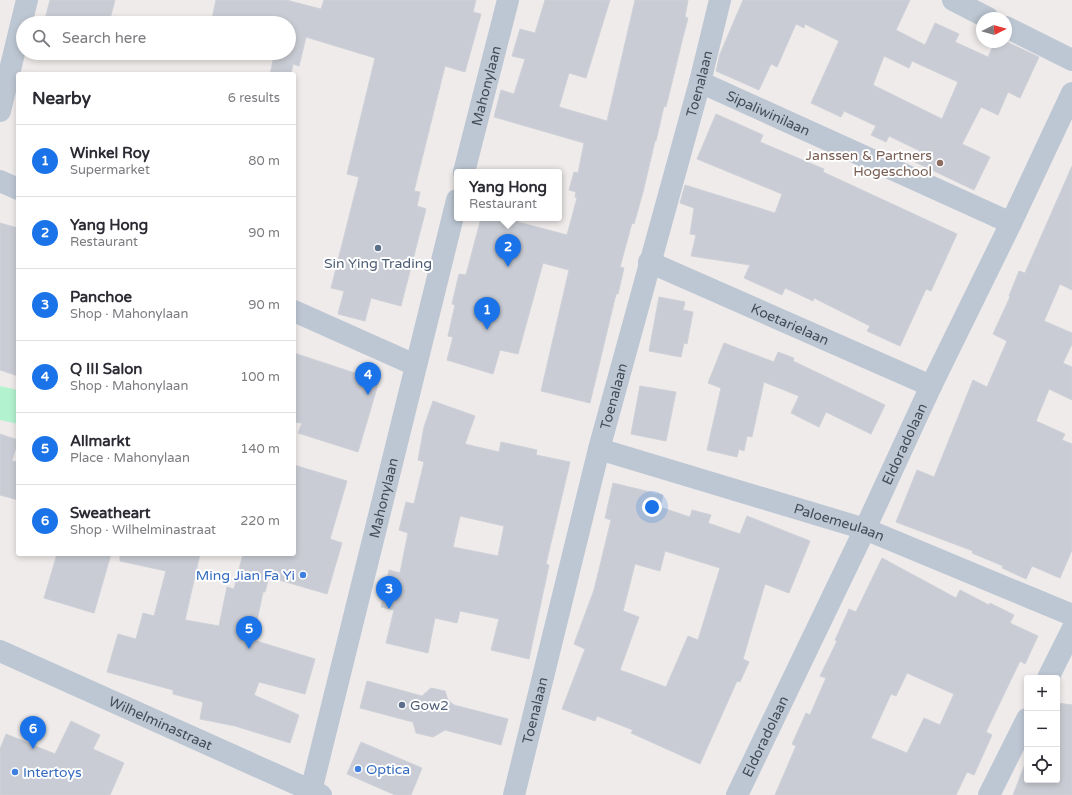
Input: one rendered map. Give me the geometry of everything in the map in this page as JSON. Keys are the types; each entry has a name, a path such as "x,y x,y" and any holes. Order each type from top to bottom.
{"street":[{"path":"22,16 26,0"},
{"name":"Mahonylaan","path":"465,169 508,0"},
{"name":"Toenalaan","path":"514,795 599,449 649,262 700,82 720,0"},
{"path":"953,0 976,12"},
{"path":"1012,30 1072,60"},
{"path":"0,111 16,43"},
{"name":"Sipaliwinilaan","path":"700,82 1011,223"},
{"name":"Eldoradolaan","path":"737,795 1072,93"},
{"path":"0,181 16,188"},
{"name":"Mahonylaan","path":"314,794 415,365 454,212"},
{"name":"Koetarielaan","path":"649,262 931,386"},
{"path":"296,312 415,365"},
{"name":"Paloemeulaan","path":"599,449 864,529 1072,615"},
{"path":"1050,675 1072,630"},
{"name":"Wilhelminastraat","path":"0,651 314,794"},
{"path":"989,795 1024,725"}],"green space":[{"path":"0,386 16,390 16,424 0,420"}],"building":[{"path":"50,0 115,0 111,16 46,16"},
{"path":"216,0 286,0 321,9 324,0 476,0 473,12 481,14 465,72 445,66 414,191 420,192 417,206 426,209 401,306 371,298 365,321 338,314 344,291 331,288 359,177 347,174 375,58 306,37 299,66 293,64 291,72 270,72 273,60 296,60 296,16 213,16"},
{"path":"545,0 610,0 586,78 569,73 559,107 607,121 635,0 688,0 685,17 688,18 666,107 664,106 643,192 634,224 632,223 620,267 624,268 618,294 616,294 590,403 541,391 569,270 543,263 518,354 500,350 493,374 447,360 453,337 448,336 455,305 452,304 459,274 466,275 480,221 518,221 567,235 577,198 575,197 576,192 569,190 574,172 578,173 584,143 494,117 501,90 514,94 525,59 512,56 520,29 535,33"},
{"path":"743,0 910,0 896,30 925,45 935,23 959,34 955,42 988,57 992,48 1012,48 1012,44 1039,57 1020,98 1008,92 998,115 981,107 962,144 990,157 974,190 915,162 920,151 889,136 886,142 871,135 876,126 844,111 841,117 811,103 839,41 805,24 804,28 796,24 777,67 771,64 759,90 716,71 720,54","holes":["884,56 909,68 912,61 958,82 942,119 873,85"]},
{"path":"716,114 763,135 760,142 824,169 823,172 957,234 931,291 926,289 900,346 867,331 870,326 814,298 813,301 785,288 782,295 744,278 750,265 691,256 696,235 690,234 694,208 680,203 685,185 775,213 782,194 697,159"},
{"path":"1072,166 1072,290 1060,284 1044,321 1072,333 1072,344 1063,363 1072,367 1072,400 1049,389 1036,421 1065,434 1062,440 1072,444 1072,550 1060,578 1032,566 1026,579 1002,568 1003,566 972,553 973,551 896,522 917,470 934,477 973,380 987,387 1007,341 993,334 1010,297 1009,296 1019,271 1025,273"},
{"path":"0,223 16,227 16,375 0,370"},
{"path":"659,297 685,302 683,310 693,312 687,344 684,343 681,357 649,351"},
{"path":"724,343 774,362 778,352 794,358 793,361 885,405 871,434 826,412 819,427 791,413 799,396 764,382 752,437 747,436 744,451 739,449 737,457 707,450 721,388 708,383"},
{"path":"296,354 379,381 358,452 298,433 302,423 296,422"},
{"path":"640,386 676,392 666,441 631,434"},
{"path":"433,401 475,416 465,444 499,452 501,442 537,450 536,455 570,462 546,564 549,565 529,659 491,650 499,619 460,611 457,623 435,618 428,653 386,643 394,610 381,607 389,570 400,573 408,533 399,530 406,502 414,504 424,462 418,460 424,427","holes":["460,516 504,526 498,556 453,547"]},
{"path":"0,434 16,439 16,447 12,461 16,462 16,499 0,495"},
{"path":"296,466 347,481 330,539 342,543 327,594 269,577 265,592 263,592 253,640 315,659 305,694 259,682 254,695 299,715 290,743 235,726 200,719 203,702 173,694 173,690 107,672 118,634 136,639 143,613 154,616 166,571 120,561 120,556 200,556 185,620 219,626 227,587 234,589 242,556 296,556"},
{"path":"613,483 663,495 660,507 690,517 692,510 711,515 708,523 740,534 747,516 810,541 789,593 765,584 743,659 749,662 740,682 737,681 700,764 631,733 633,730 597,716 595,721 562,709 585,649 574,644 594,590 611,520 605,518","holes":["665,551 720,568 698,640 688,636 666,687 620,670 639,617 623,611 635,564 660,571"]},
{"path":"56,556 110,556 94,613 44,598"},
{"path":"882,558 956,598 960,590 989,605 990,603 1014,615 1010,623 1038,636 1025,664 1020,661 986,732 992,735 974,775 967,772 956,795 775,795 796,746 792,744 806,713 810,715 826,678 820,676 837,641 835,640 849,609 856,612","holes":["907,673 954,694 940,725 924,718 907,753 871,738 891,694 896,696"]},
{"path":"367,681 422,696 431,688 445,691 448,700 454,705 508,719 501,745 445,730 433,737 416,733 413,722 360,708"},
{"path":"1060,703 1072,705 1072,795 1013,795 1024,767 1024,783 1060,783"},
{"path":"71,721 100,735 93,749 124,763 110,795 0,795 0,749 6,734 55,754"},
{"path":"361,742 422,768 411,795 395,795 347,774"}],"place":[{"name":"Janssen & Partners Hogeschool","path":"940,163"},
{"name":"Sin Ying Trading","path":"378,248"},
{"name":"Yang Hong","path":"508,267"},
{"name":"Winkel Roy","path":"487,330"},
{"name":"Q III Salon","path":"368,395"},
{"name":"Ming Jian Fa Yi","path":"303,575"},
{"name":"Panchoe","path":"389,609"},
{"name":"Allmarkt","path":"249,649"},
{"name":"Gow2","path":"402,705"},
{"name":"Sweatheart","path":"33,749"},
{"name":"Optica","path":"358,769"},
{"name":"Intertoys","path":"15,772"}]}
